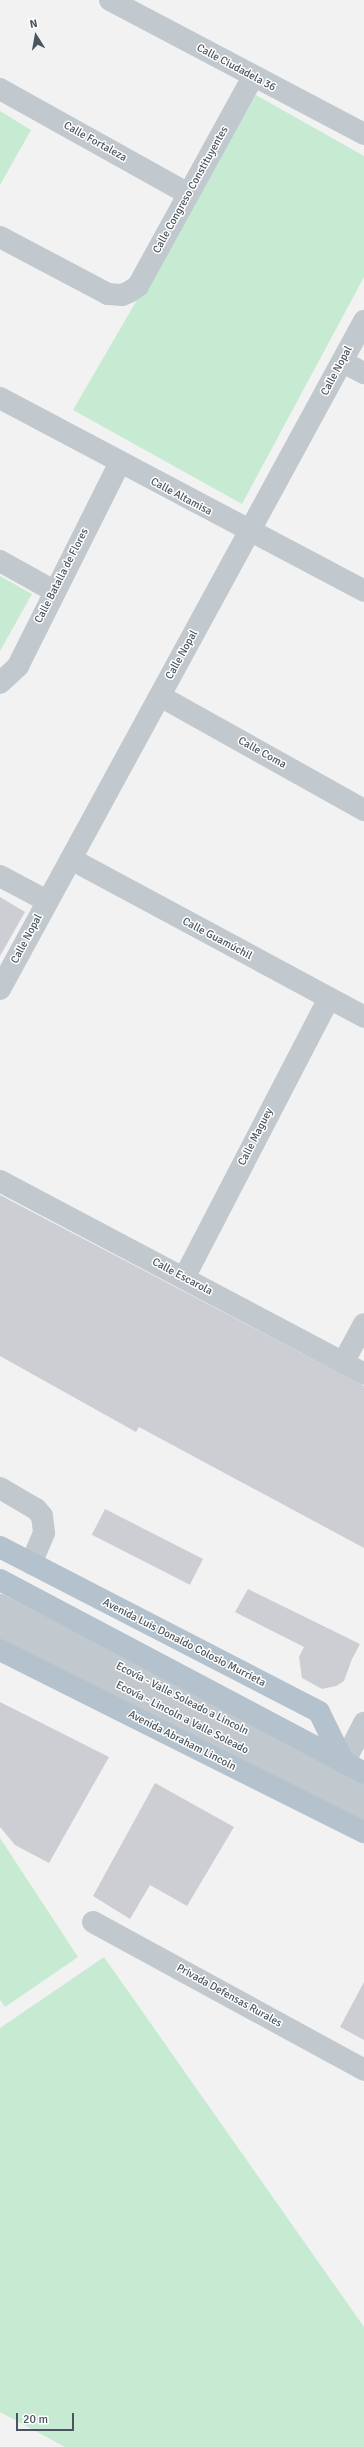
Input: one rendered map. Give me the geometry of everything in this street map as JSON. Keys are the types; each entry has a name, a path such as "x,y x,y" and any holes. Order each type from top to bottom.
{"main road":[{"name":"Avenida Luis Donaldo Colosio Murrieta","path":"0,1547 319,1712 344,1763"},
{"path":"0,1580 364,1773"},
{"path":"72,1585 108,1637"},
{"name":"Avenida Abraham Lincoln","path":"0,1650 364,1832"}],"street":[{"name":"Calle Ciudadela 36","path":"110,0 253,77 364,134"},
{"name":"Calle Congreso Constituyentes","path":"0,237 108,294 122,295 138,286 253,77"},
{"name":"Calle Fortaleza","path":"0,89 189,194"},
{"name":"Calle Nopal","path":"0,989 364,320"},
{"path":"342,362 364,373"},
{"name":"Calle Altamisa","path":"0,398 119,464 364,592"},
{"name":"Calle Batalla de Flores","path":"0,683 18,666 54,591 119,464"},
{"path":"0,561 54,591"},
{"name":"Calle Coma","path":"160,696 364,810"},
{"name":"Calle Guamúchil","path":"71,859 194,928 364,1017"},
{"path":"0,876 47,901"},
{"name":"Calle Maguey","path":"184,1278 329,998"},
{"name":"Calle Escarola","path":"0,1181 364,1374"},
{"path":"343,1363 364,1324"},
{"path":"0,1488 36,1509 42,1516 44,1533 30,1563"},
{"name":"Ecovía - Valle Soleado a Lincoln","path":"0,1605 364,1793"},
{"name":"Ecovía - Lincoln a Valle Soleado","path":"0,1626 364,1810"},
{"path":"344,1763 364,1724"},
{"name":"Privada Defensas Rurales","path":"93,1922 364,2070"}],"green space":[{"path":"256,95 364,156 364,277 242,504 73,410"},
{"path":"0,111 31,130 0,185"},
{"path":"0,576 32,594 0,651"},
{"path":"0,1838 78,1957 5,2007 0,2000"},
{"path":"104,1957 364,2327 364,2447 65,2447 0,2412 0,2028"}],"building":[{"path":"0,897 25,912 0,956"},
{"path":"0,1195 364,1386 364,1548 139,1427 136,1432 0,1356"},
{"path":"105,1509 203,1559 190,1585 92,1535"},
{"path":"248,1589 360,1644 352,1659 344,1681 336,1686 322,1689 302,1678 299,1657 304,1647 235,1612"},
{"path":"0,1702 109,1757 49,1863 15,1845 0,1827"},
{"path":"155,1783 234,1827 187,1906 150,1885 130,1919 93,1896"},
{"path":"364,1982 364,2040 340,2027"}]}
